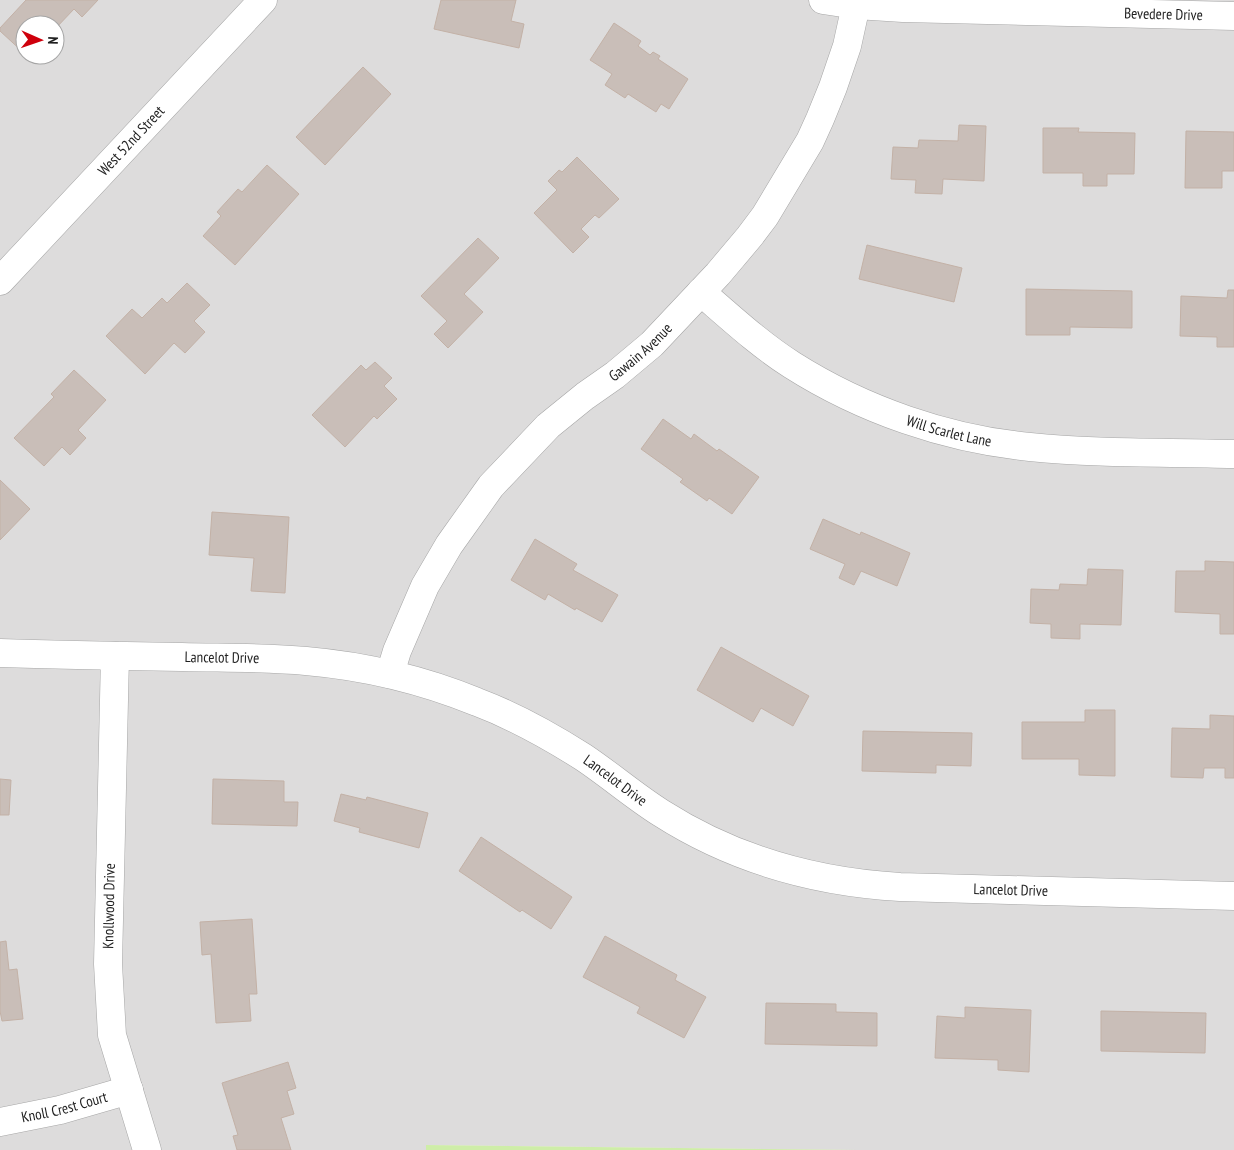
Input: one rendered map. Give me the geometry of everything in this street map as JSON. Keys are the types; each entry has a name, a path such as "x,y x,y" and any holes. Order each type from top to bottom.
{"street":[{"name":"West 52nd Street","path":"0,281 263,0"},
{"name":"Bevedere Drive","path":"823,0 903,8 1234,16"},
{"name":"Gawain Avenue","path":"390,674 397,652 426,586 449,545 491,486 548,426 566,410 633,360 670,325 750,236 765,216 810,141 833,88 847,46 856,4"},
{"name":"Will Scarlet Lane","path":"701,292 746,331 793,366 857,400 924,426 994,442 1029,447 1078,451 1234,454"},
{"name":"Lancelot Drive","path":"0,653 298,660 349,666 390,674 452,692 519,720 582,757 660,813 703,837 735,852 805,874 851,883 900,887 1234,896"},
{"name":"Knollwood Drive","path":"115,656 108,964 112,1035 147,1150"},
{"name":"Knoll Crest Court","path":"0,1122 60,1110 129,1090"}],"shaded area":[{"path":"0,0 1234,0 1234,1150 857,1150 427,1145 426,1150 0,1150"}],"green space":[{"path":"426,1145 857,1150 426,1150"}],"building":[{"path":"26,0 98,0 82,17 74,9 65,18 65,15 15,15 15,45 0,31 0,28"},
{"path":"441,0 516,0 511,21 524,24 519,48 434,29"},
{"path":"614,23 641,41 638,46 650,55 653,52 660,56 658,59 688,79 669,109 661,104 656,112 628,94 625,98 605,85 612,74 590,60"},
{"path":"363,67 391,94 325,165 296,137"},
{"path":"959,125 986,126 984,181 943,179 942,194 915,193 916,180 891,179 893,147 918,148 919,140 958,141"},
{"path":"1043,128 1079,128 1078,132 1135,133 1134,174 1107,174 1107,186 1083,186 1083,173 1043,173"},
{"path":"1186,131 1234,132 1234,171 1222,171 1222,188 1185,188"},
{"path":"577,157 619,199 599,218 595,215 581,229 589,237 573,253 534,213 557,190 548,181 559,170 562,172"},
{"path":"267,165 299,194 235,265 203,236 221,216 217,212 238,189 242,192"},
{"path":"478,238 499,258 464,294 483,312 448,348 434,334 447,321 421,296"},
{"path":"867,245 962,268 954,302 859,279"},
{"path":"187,283 210,305 194,321 205,332 185,353 174,343 145,374 106,336 132,309 142,318 162,298 167,303"},
{"path":"1026,289 1132,291 1132,328 1070,327 1070,335 1026,335"},
{"path":"1228,290 1234,290 1234,347 1217,347 1217,337 1180,336 1181,296 1227,298"},
{"path":"375,362 392,378 384,386 397,399 377,419 374,416 345,447 312,415 361,365 366,370"},
{"path":"74,370 106,400 78,430 86,438 70,455 62,447 44,466 14,438 54,397 51,394"},
{"path":"663,419 691,439 694,434 717,451 719,449 759,477 732,514 709,498 707,501 680,482 683,479 641,449"},
{"path":"0,480 30,509 0,540"},
{"path":"212,512 289,517 285,593 251,591 254,558 209,555"},
{"path":"823,519 860,535 861,532 910,553 897,586 861,571 854,585 839,578 845,564 810,549"},
{"path":"535,539 577,564 573,570 618,595 602,622 576,608 575,610 548,594 545,600 511,580"},
{"path":"1205,561 1234,562 1234,634 1220,634 1220,614 1175,612 1176,571 1205,571"},
{"path":"1088,569 1123,570 1121,625 1080,624 1080,639 1051,638 1051,624 1030,623 1031,589 1059,590 1060,584 1087,585"},
{"path":"721,647 809,696 793,726 761,708 753,722 697,690"},
{"path":"1085,710 1115,710 1115,776 1079,775 1079,759 1022,759 1022,722 1085,722"},
{"path":"1210,715 1234,716 1234,778 1225,778 1225,768 1204,768 1203,778 1171,777 1172,728 1210,729"},
{"path":"863,731 972,733 971,766 936,765 936,773 862,771"},
{"path":"0,779 11,780 9,815 0,815"},
{"path":"213,779 284,781 284,802 298,802 297,826 212,824"},
{"path":"341,794 366,800 367,797 428,813 419,848 359,832 360,828 334,821"},
{"path":"481,837 572,897 551,929 522,910 520,912 459,871"},
{"path":"252,919 257,994 249,994 251,1021 216,1023 211,954 202,955 200,922"},
{"path":"605,936 677,975 675,980 706,997 684,1038 637,1013 640,1007 583,977"},
{"path":"6,941 9,970 17,969 23,1019 2,1021 0,1011 0,942"},
{"path":"766,1003 836,1004 836,1012 877,1013 877,1046 765,1044"},
{"path":"965,1007 1031,1010 1029,1072 998,1070 998,1060 935,1058 937,1016 965,1018"},
{"path":"1101,1011 1206,1013 1205,1053 1101,1051"},
{"path":"288,1062 296,1088 287,1091 294,1114 281,1118 291,1150 237,1150 233,1136 238,1135 222,1083"}]}
